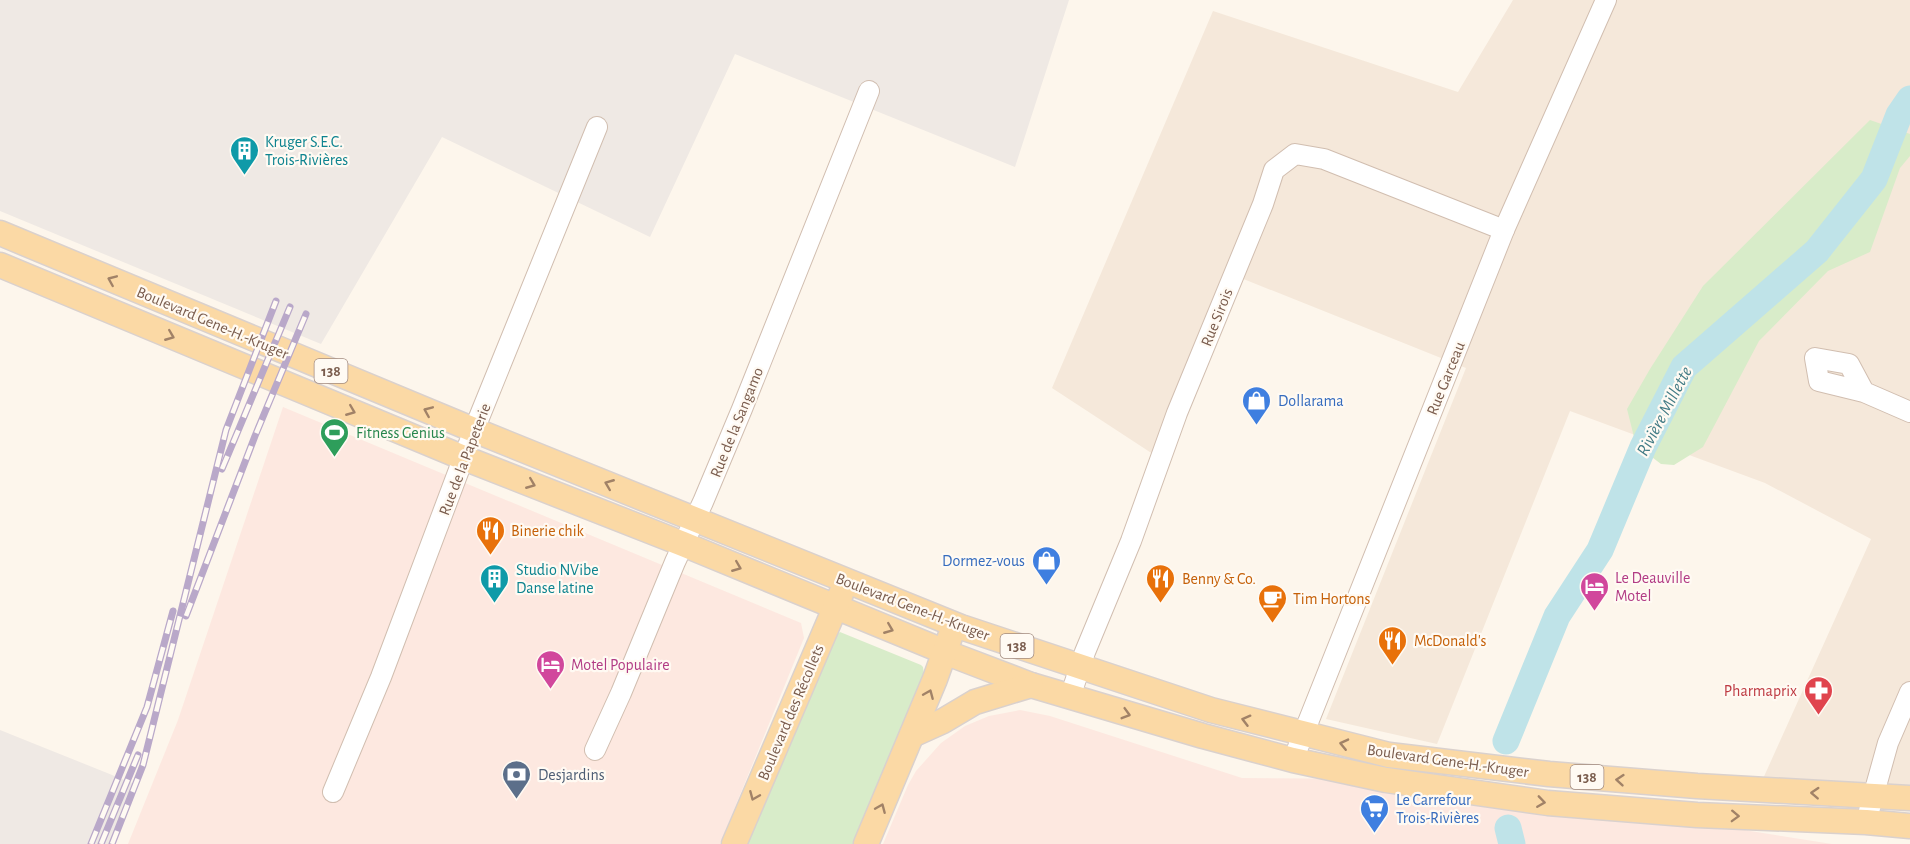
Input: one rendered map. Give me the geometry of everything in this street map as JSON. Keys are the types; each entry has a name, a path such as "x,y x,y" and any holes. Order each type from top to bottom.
{"main road":[{"name":"Boulevard Gene-H.-Kruger","path":"0,233 474,430 955,624 1080,668 1211,710 1303,735 1389,754 1549,774 1697,786 1910,798"},
{"name":"Boulevard Gene-H.-Kruger","path":"0,265 464,458 683,544 945,652 1031,685 1070,697 1293,760 1386,780 1548,803 1910,826"},
{"name":"Boulevard des Récollets","path":"734,844 847,581"},
{"path":"866,844 955,624"},
{"path":"912,735 943,721 975,702 1031,685"}],"street":[{"name":"Rue Garceau","path":"1293,760 1504,230 1606,0"},
{"name":"Rue de la Sangamo","path":"595,750 742,409 869,92"},
{"name":"Rue de la Papeterie","path":"333,792 381,677 474,430 597,126"},
{"name":"Rue Sirois","path":"1070,697 1131,541 1177,412 1263,204 1274,170 1295,154 1324,159 1504,230"},
{"path":"1864,392 1910,412"},
{"path":"1866,822 1888,743 1910,692"}],"shaded area":[{"path":"0,0 1069,0 1015,167 735,54 650,237 442,137 321,344 0,211"},
{"path":"1513,0 1910,0 1910,795 1757,792 1871,539 1765,483 1570,411 1437,744 1326,719 1466,368 1236,276 1159,458 1052,388 1213,11 1458,92"},
{"path":"283,407 801,623 804,638 720,844 128,844 178,720"},
{"path":"1020,710 1050,716 1242,778 1383,779 1688,821 1832,844 883,844 916,771 941,743 965,726 989,716"},
{"path":"0,730 137,785 112,844 0,844"}],"green space":[{"path":"1870,120 1910,134 1910,156 1900,168 1870,252 1828,271 1759,341 1703,447 1674,465 1661,464 1636,445 1627,409 1650,369 1703,286"},
{"path":"840,632 921,665 926,675 856,844 746,844 836,635"}],"waterway":[{"name":"Rivière Millette","path":"1506,741 1557,616 1600,550 1643,447 1684,367 1817,251 1874,179 1899,115 1910,99"},
{"name":"Rivière Millette","path":"1508,828 1512,844"}],"railway":[{"path":"112,844 143,765 226,430 276,301"},
{"path":"222,469 290,307"},
{"path":"186,616 255,436 306,314"},
{"path":"91,844 147,707 173,611"},
{"path":"101,844 138,755"}],"place":[{"name":"Kruger S.E.C. Trois-Rivières","path":"244,176"},
{"name":"Dollarama","path":"1257,426"},
{"name":"Fitness Genius","path":"335,458"},
{"name":"Binerie chik","path":"490,556"},
{"name":"Dormez-vous","path":"1046,586"},
{"name":"Studio NVibe Danse latine","path":"495,604"},
{"name":"Benny & Co.","path":"1161,604"},
{"name":"Le Deauville Motel","path":"1594,612"},
{"name":"Tim Hortons","path":"1272,624"},
{"name":"McDonald's","path":"1393,666"},
{"name":"Motel Populaire","path":"550,690"},
{"name":"Pharmaprix","path":"1818,716"},
{"name":"Desjardins","path":"517,800"},
{"name":"Le Carrefour Trois-Rivières","path":"1375,834"}]}
